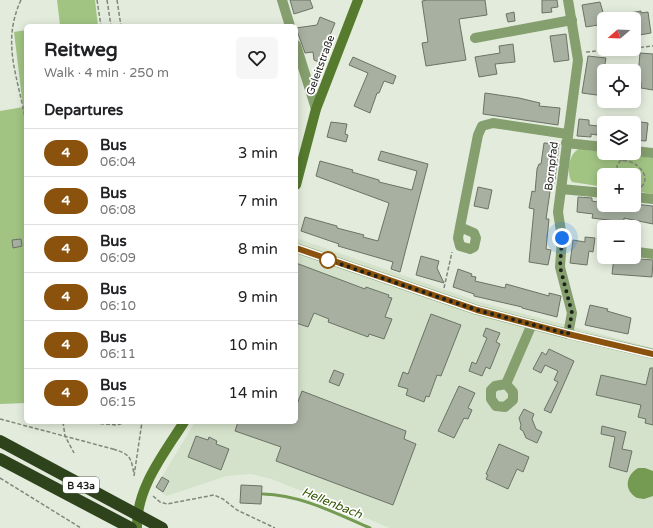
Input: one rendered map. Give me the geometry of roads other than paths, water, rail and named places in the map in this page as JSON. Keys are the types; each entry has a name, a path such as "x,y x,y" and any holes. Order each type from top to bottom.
{"highway":[{"name":"B 43a","path":"0,441 162,528"},
{"name":"B 43a","path":"0,459 130,528"}],"main road":[{"name":"Geleitstraße","path":"298,177 316,109 358,0"},
{"path":"137,528 138,513 146,486 158,463 183,424"}],"street":[{"path":"282,0 289,24"},
{"name":"Bornpfad","path":"568,0 578,52 558,212 562,238 560,267 571,308 568,334"},
{"path":"475,38 572,20"},
{"path":"298,51 316,109"},
{"path":"460,227 474,232 476,238 474,248 470,249 460,246 458,238 460,227 478,136 482,126 493,123 597,145"},
{"path":"641,152 653,153"},
{"path":"561,189 597,192"},
{"path":"641,195 653,199"},
{"path":"298,249 442,298 568,334 653,354"},
{"path":"641,252 653,254"},
{"path":"506,384 532,324"}],"waterway":[{"name":"Hellenbach","path":"263,494 277,495 304,501 370,528"}]}
